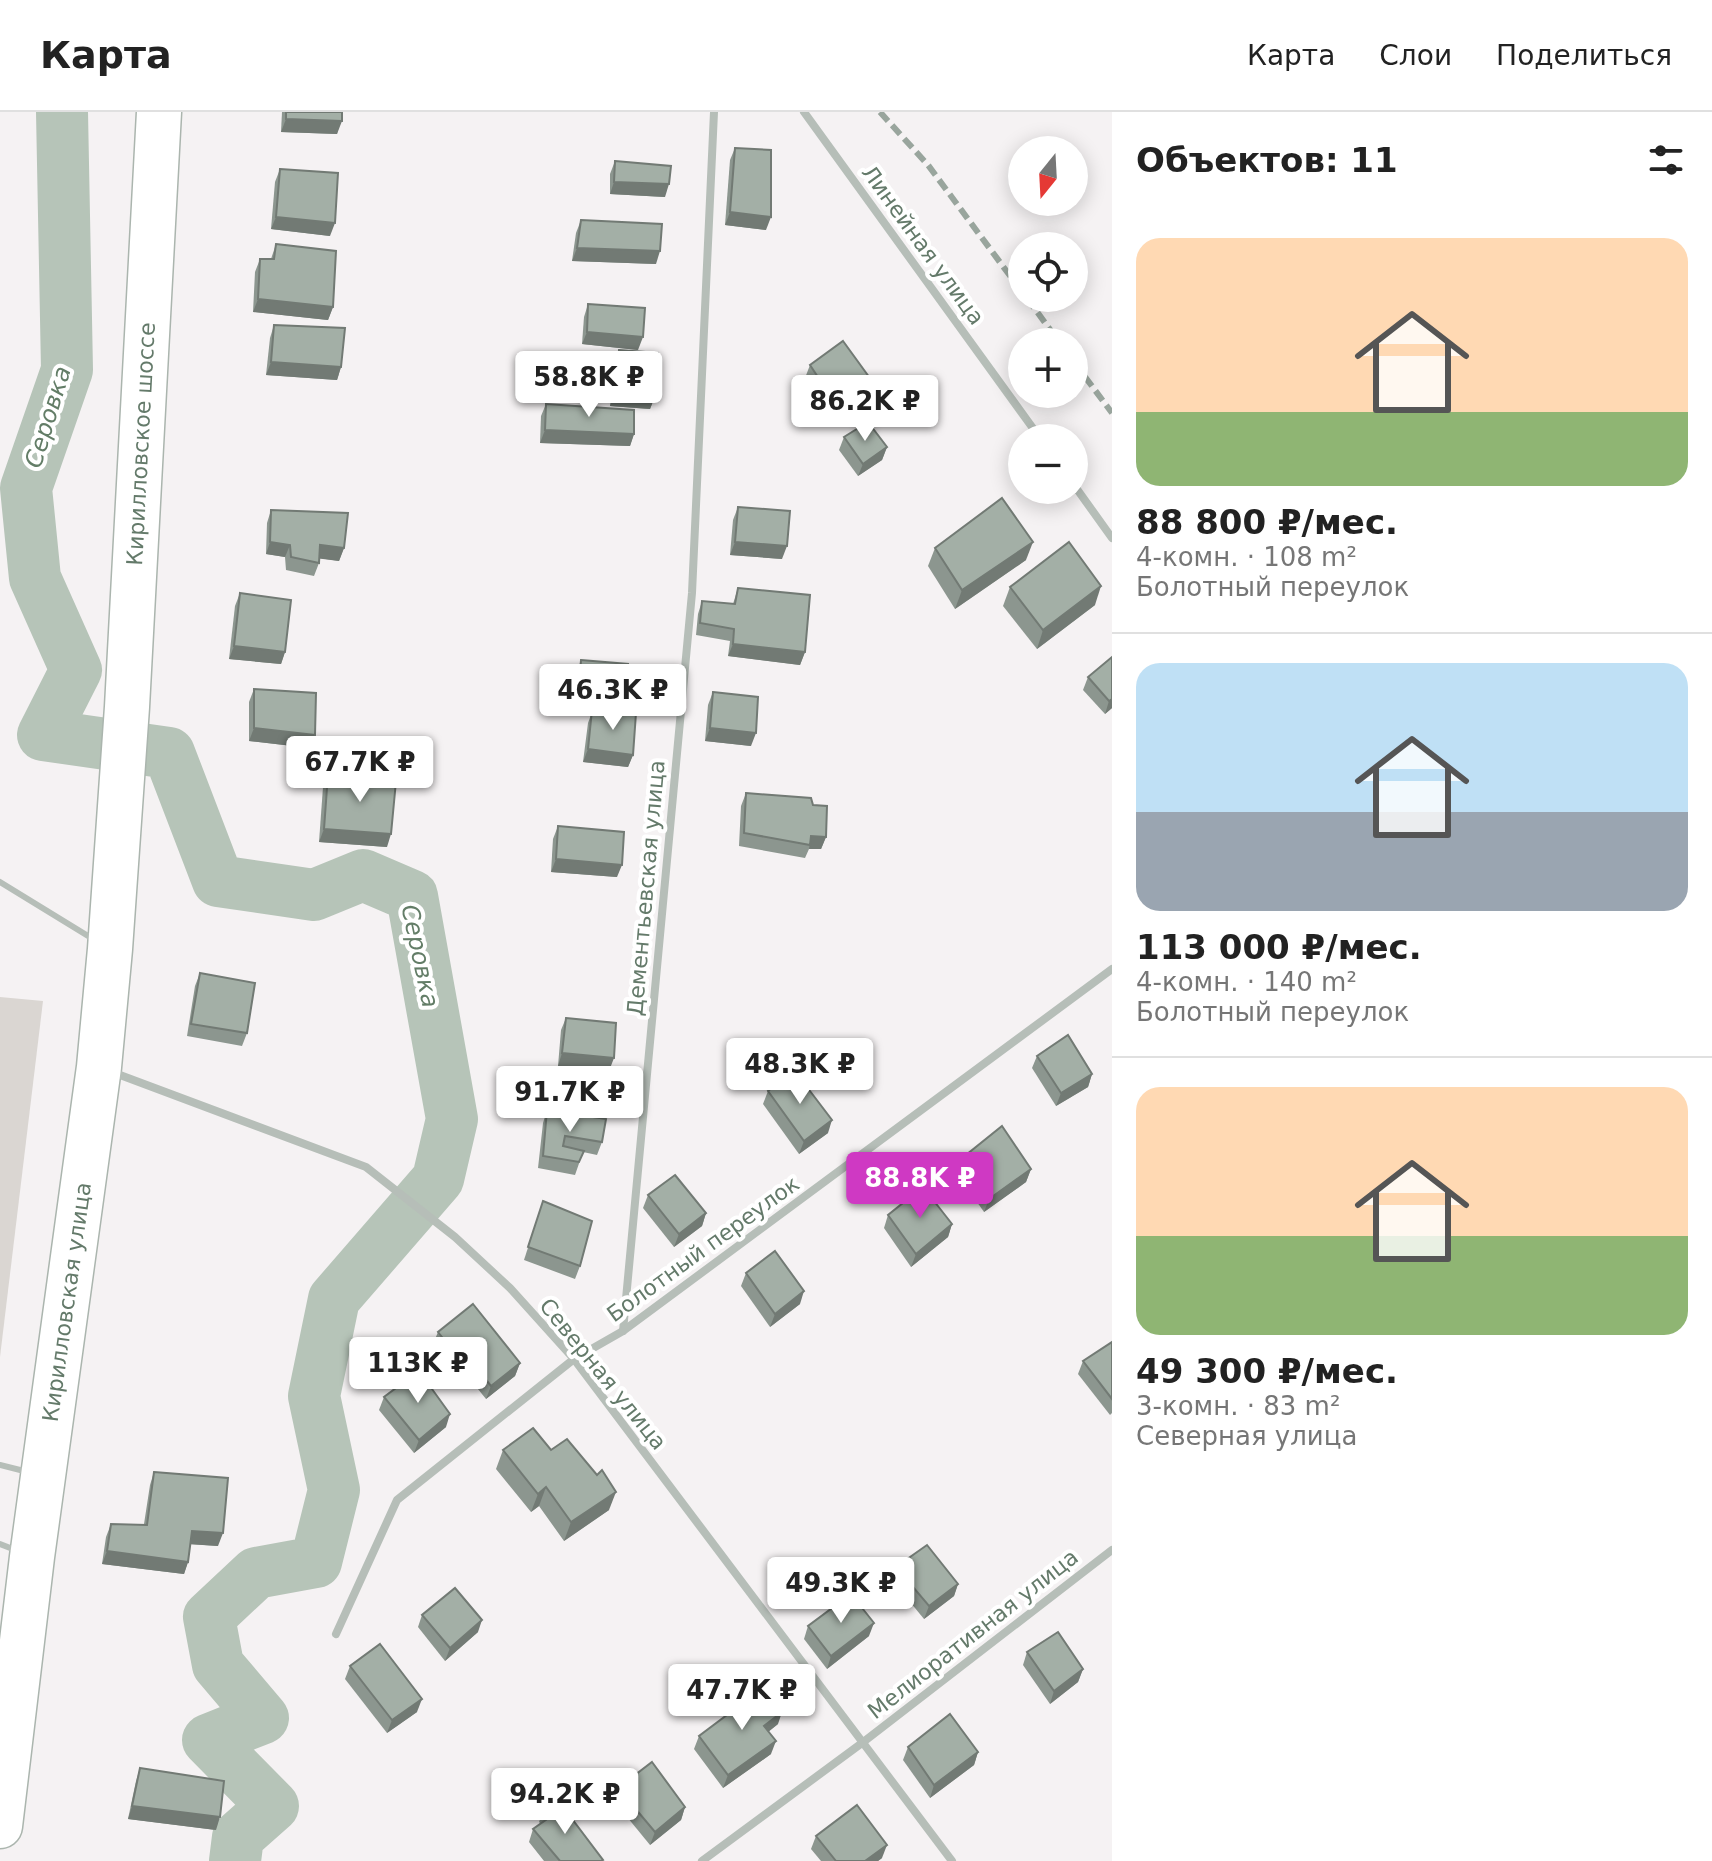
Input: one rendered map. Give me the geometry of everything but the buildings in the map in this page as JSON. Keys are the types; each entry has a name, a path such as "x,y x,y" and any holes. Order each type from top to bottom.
{"main road":[{"name":"Кирилловское шоссе","path":"120,776 127,707 159,112"},
{"name":"Кирилловская улица","path":"0,1826 16,1550 43,1476 99,1067 110,949 120,776"}],"street":[{"name":"Дементьевская улица","path":"623,1331 692,593 714,112"},
{"name":"Линейная улица","path":"804,112 1030,424"},
{"path":"1088,504 1112,538"},
{"name":"Болотный переулок","path":"336,1634 397,1500 574,1359 623,1331 1112,969"},
{"name":"Северная улица","path":"99,1067 366,1167 455,1237 510,1288 574,1359 952,1861"},
{"name":"Мелиоративная улица","path":"702,1861 862,1743 1112,1550"}],"lane":[{"path":"0,882 110,949"},
{"path":"0,1465 43,1476"}],"shaded area":[{"path":"0,997 43,1001 0,1357"}],"waterway":[{"name":"Серовка","path":"62,112 67,370 26,488 35,578 76,670 43,735 169,753 218,881 314,895 363,875 412,896 452,1119 438,1179 334,1299 314,1396 334,1490 316,1562 256,1573 209,1617 218,1665 263,1718 208,1740 273,1806 238,1837 235,1861"}],"railway":[{"path":"880,112 928,165 1008,273"},
{"path":"1037,312 1049,328"},
{"path":"1088,381 1112,413"}]}
